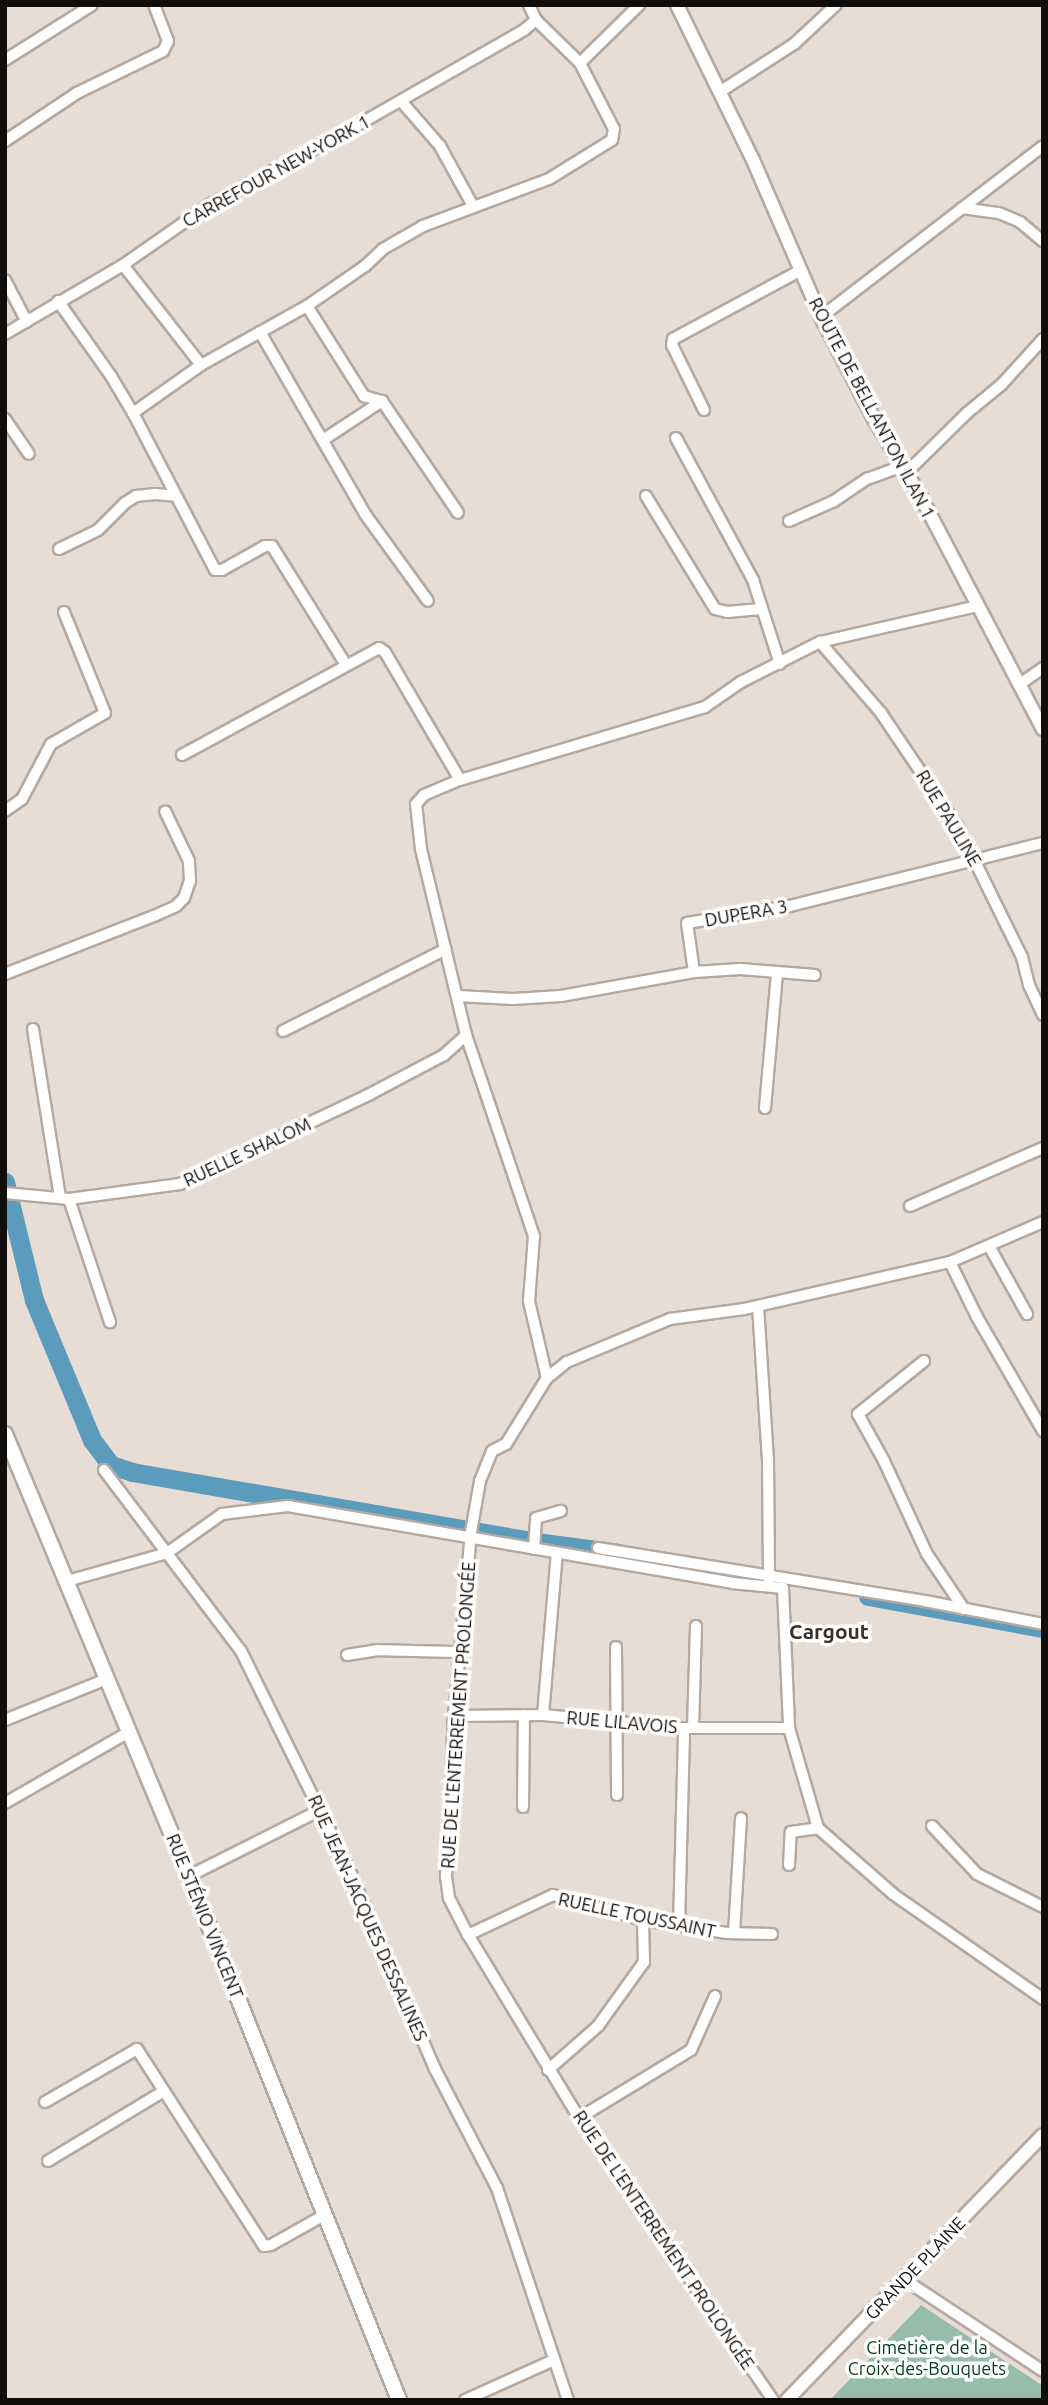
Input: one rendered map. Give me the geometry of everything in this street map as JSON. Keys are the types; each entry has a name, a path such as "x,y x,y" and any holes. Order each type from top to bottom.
{"main road":[{"name":"RUE STÉNIO VINCENT","path":"5,1434 9,1451 67,1581 189,1876 399,2400"}],"street":[{"path":"5,60 92,5"},
{"path":"133,413 201,365 307,306 365,266 383,249 423,226 549,179 612,140 614,129 580,63 536,20 528,5"},
{"path":"580,63 639,5"},
{"name":"ROUTE DE BELLANTON ILAN 1","path":"677,5 722,91 821,317 902,470 921,496 1043,729"},
{"path":"722,91 794,44 836,5"},
{"path":"5,141 77,93 163,51 168,41 156,6"},
{"name":"CARREFOUR NEW-YORK 1","path":"5,334 123,265 209,205 401,101 536,20"},
{"path":"401,101 440,146 473,206"},
{"path":"821,317 1043,146"},
{"path":"962,208 999,213 1020,222 1043,241"},
{"path":"123,265 201,365"},
{"path":"704,410 672,345 673,339 801,270"},
{"path":"5,280 27,322"},
{"path":"58,301 111,376 133,413 215,570 222,570 265,546 272,546 346,665"},
{"path":"307,306 364,396 382,401 458,513"},
{"path":"261,332 365,514 428,601"},
{"path":"789,521 834,501 867,479 902,470 1002,384 1043,339"},
{"path":"323,440 382,401"},
{"path":"5,419 29,454"},
{"path":"676,438 753,580 780,664"},
{"path":"60,549 98,530 125,503 136,496 176,496"},
{"path":"646,496 715,609 727,612 761,609"},
{"path":"547,1378 529,1301 534,1236 466,1035 421,849 415,804 424,795 460,780 705,707 741,682 820,642 977,606"},
{"path":"5,811 22,799 51,744 105,713 64,612"},
{"name":"RUE PAULINE","path":"820,642 881,713 958,827 1021,957 1028,985 1043,1015"},
{"path":"182,755 379,648 385,652 460,780"},
{"path":"1020,684 1043,668"},
{"path":"5,974 154,916 176,906 184,898 190,881 189,861 165,811"},
{"name":"DUPERA 3","path":"694,972 687,923 790,906 1043,843"},
{"path":"283,1031 446,949"},
{"path":"458,996 513,999 561,996 694,972 740,969 816,975"},
{"path":"765,1108 777,972"},
{"path":"33,1029 64,1198 110,1322"},
{"name":"RUELLE SHALOM","path":"8,1193 64,1198 180,1184 273,1142 391,1083 444,1055 466,1035"},
{"path":"910,1206 1043,1147"},
{"name":"RUE DE L'ENTERREMENT PROLONGÉE","path":"773,2400 548,2070 449,1898 446,1877 454,1716 471,1532 480,1481 492,1451 506,1444 547,1378 567,1362 670,1319 758,1306 950,1262 1043,1222"},
{"path":"989,1246 1027,1314"},
{"path":"950,1262 976,1317 1043,1431"},
{"path":"758,1306 768,1459 769,1582"},
{"path":"924,1361 858,1414 884,1461 928,1554 964,1609"},
{"name":"RUE JEAN-JACQUES DESSALINES","path":"104,1470 241,1651 351,1874 435,2069 497,2188 568,2400"},
{"path":"67,1581 167,1553 222,1514 288,1506 471,1532 535,1545 557,1553 964,1609 1043,1624"},
{"path":"535,1545 536,1518 561,1511"},
{"path":"598,1548 733,1577"},
{"path":"542,1715 557,1553"},
{"path":"769,1582 783,1588 789,1728 818,1828 892,1894 1043,1999"},
{"path":"679,1925 696,1626"},
{"path":"616,1647 617,1795"},
{"path":"347,1655 377,1650 460,1652"},
{"path":"5,1720 107,1679"},
{"path":"523,1715 523,1807"},
{"name":"RUE LILAVOIS","path":"454,1716 542,1715 689,1728 789,1728"},
{"path":"5,1803 129,1732"},
{"path":"189,1876 320,1810"},
{"path":"734,1933 741,1818"},
{"path":"932,1826 977,1874 1043,1907"},
{"path":"789,1865 791,1832 818,1828"},
{"name":"RUELLE TOUSSAINT","path":"468,1935 553,1895 643,1920 734,1933 772,1934"},
{"path":"548,2070 598,2026 644,1962 643,1920"},
{"path":"579,2118 691,2050 715,1996"},
{"path":"45,2102 134,2049 142,2053 264,2246 271,2245 326,2214"},
{"path":"48,2161 164,2091"},
{"name":"GRANDE PLAINE","path":"787,2400 1043,2135"},
{"path":"905,2280 1043,2371"},
{"path":"466,2400 554,2360"}],"green space":[{"name":"Cimetière de la Croix-des-Bouquets","path":"921,2305 1043,2386 1043,2400 830,2400"}],"waterway":[{"path":"5,1182 34,1300 92,1440 111,1465 132,1472 536,1542 618,1553"},
{"path":"868,1596 1043,1628"}],"district":[{"name":"Cargout","path":"829,1631"}]}
